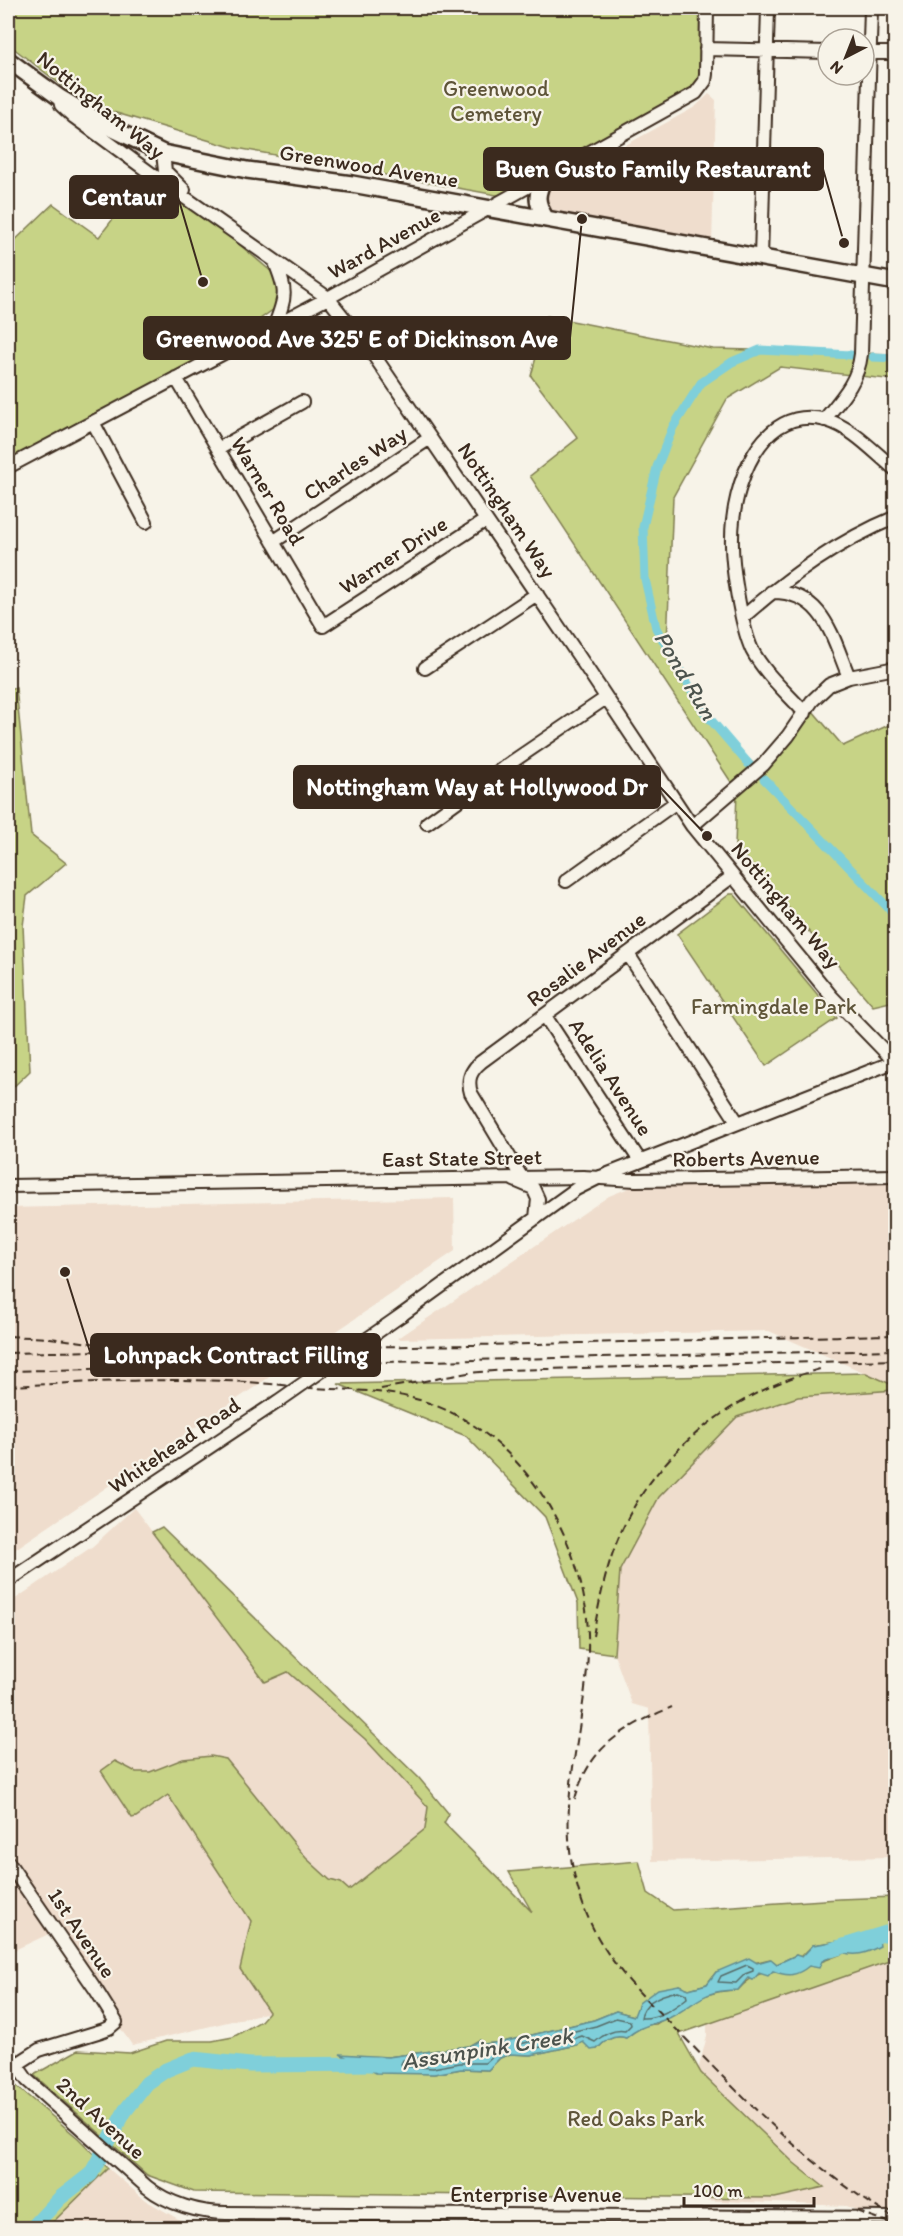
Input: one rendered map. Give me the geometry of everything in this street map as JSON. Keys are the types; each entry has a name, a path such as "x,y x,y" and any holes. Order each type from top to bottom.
{"main road":[{"name":"Nottingham Way","path":"8,60 60,99"},
{"name":"Greenwood Avenue","path":"60,99 109,127 163,153 247,170 302,176 489,208 896,282"},
{"path":"545,176 538,191 537,205 546,219"}],"street":[{"name":"Ward Avenue","path":"8,467 328,298 696,93 705,81 707,8"},
{"path":"761,258 768,8"},
{"path":"869,27 871,8"},
{"path":"706,50 816,52"},
{"path":"876,53 896,53"},
{"path":"824,420 850,387 860,366 864,277 867,87"},
{"name":"Nottingham Way","path":"60,99 62,105 74,117 328,298 360,338 430,438 692,826 832,997 895,1062"},
{"path":"163,153 165,171 209,213"},
{"path":"274,259 285,286 282,308 274,327 324,321 360,338"},
{"name":"Warner Road","path":"176,378 323,626"},
{"path":"218,449 302,402"},
{"path":"805,713 759,661 748,639 732,555 732,537 736,501 748,467 769,433 778,425 798,418 824,420 846,429 896,470"},
{"path":"93,422 146,522"},
{"name":"Charles Way","path":"273,542 430,438"},
{"path":"743,617 771,592 826,552 896,517"},
{"name":"Warner Drive","path":"323,626 486,520"},
{"path":"771,592 792,594 819,611 849,677"},
{"path":"425,668 537,594"},
{"path":"692,826 763,765 820,693 829,685 849,677 896,668"},
{"path":"427,823 606,698"},
{"path":"566,881 675,803"},
{"name":"Rosalie Avenue","path":"516,1178 471,1093 469,1079 476,1066 733,876"},
{"path":"628,954 738,1123"},
{"name":"Adelia Avenue","path":"545,1016 640,1161"},
{"name":"East State Street","path":"8,1186 598,1178 895,1062"},
{"name":"Roberts Avenue","path":"598,1178 636,1180 896,1176"},
{"path":"516,1178 533,1188 538,1199 536,1218"},
{"name":"Whitehead Road","path":"8,1581 277,1402 576,1189 598,1178"},
{"name":"1st Avenue","path":"8,1862 114,2019 115,2025 54,2044 10,2062"},
{"name":"2nd Avenue","path":"10,2062 27,2080 151,2190 177,2203"},
{"name":"Enterprise Avenue","path":"177,2203 219,2213 896,2218"}],"shaded area":[{"path":"709,94 716,100 712,244 548,212 541,196 549,187 695,107"},
{"path":"895,1178 895,1386 769,1331 397,1339 609,1196 649,1180"},
{"path":"454,1198 455,1251 322,1341 309,1342 308,1351 8,1554 8,1208"},
{"path":"895,1390 895,1857 652,1861 649,1709 632,1704 614,1654 620,1570 659,1497 737,1417 798,1397"},
{"path":"134,1508 265,1681 288,1672 365,1739 428,1807 425,1829 349,1890 341,1883 330,1880 306,1858 226,1759 183,1759 150,1772 136,1772 115,1761 101,1771 132,1818 168,1794 251,1921 240,1969 269,2012 132,2045 53,1932 8,1953 8,1604 93,1546"},
{"path":"895,1959 895,2227 847,2206 699,2200 696,2078 707,2036 707,2024"},
{"path":"108,2168 145,2200 187,2224 553,2228 47,2228"}],"green space":[{"name":"Greenwood Cemetery","path":"8,8 705,8 703,93 513,198 231,147 86,104 8,44"},
{"path":"147,175 240,245 273,273 279,287 279,297 274,309 224,345 8,461 8,247 53,204 99,237"},
{"path":"547,316 713,349 895,354 895,380 780,367 727,399 673,497 667,643 708,720 760,770 811,709 843,746 891,724 895,729 895,1001 873,1006 735,846 737,791 530,476 578,438 531,376"},
{"path":"8,688 16,688 31,835 66,863 27,896 23,926 30,1071 8,1092"},
{"name":"Farmingdale Park","path":"730,894 734,894 837,1018 766,1066 677,934"},
{"path":"866,1373 895,1386 895,1390 798,1397 737,1417 659,1497 620,1570 614,1654 579,1649 578,1603 545,1517 466,1436 338,1384"},
{"name":"Red Oaks Park","path":"162,1527 419,1778 449,1814 444,1823 532,1912 509,1872 639,1861 648,1893 673,1910 895,1897 895,1959 679,2034 701,2073 794,2163 824,2187 775,2198 194,2192 147,2175 34,2075 78,2050 130,2053 166,2041 212,2041 233,2037 261,2021 269,2012 240,1969 251,1921 168,1795 132,1818 101,1771 115,1761 136,1772 150,1772 183,1759 211,1756 226,1759 306,1858 330,1880 341,1883 349,1890 425,1829 428,1807 365,1739 288,1672 265,1682 152,1532","holes":["879,1940 812,1965 764,1972 747,1981 738,1990 704,1996 656,2024 640,2028 626,2038 610,2039 597,2049 583,2042 531,2055 510,2054 500,2058 488,2070 461,2069 434,2074 406,2072 342,2055 388,2057 469,2046 479,2040 483,2044 503,2042 594,2020 616,2011 634,2016 679,1985 689,1989 707,1984 716,1972 770,1959 777,1964 796,1955 801,1957 813,1945 839,1941 855,1946"]},
{"path":"9,2080 78,2138 108,2168 47,2228 8,2228"}],"water":[{"path":"879,1939 880,1946 857,1954 842,1952 822,1961 819,1968 809,1966 792,1975 773,1971 768,1976 759,1973 753,1980 748,1978 738,1990 707,1995 669,2018 642,2028 626,2038 610,2039 597,2049 591,2050 583,2042 531,2055 510,2054 500,2058 488,2070 461,2069 434,2074 376,2073 340,2054 388,2057 469,2046 480,2040 483,2044 503,2042 594,2020 616,2011 634,2016 639,2003 658,1989 679,1985 689,1989 707,1984 716,1972 749,1958 757,1963 771,1959 777,1964 796,1955 802,1957 813,1945 839,1941 855,1946"}],"waterway":[{"name":"Pond Run","path":"752,768 704,712 656,628 645,579 643,527 657,467 673,427 701,383 732,362 760,350 851,355"},
{"path":"873,357 896,358"},
{"name":"Pond Run","path":"764,779 896,916"},
{"name":"Assunpink Creek","path":"831,1950 896,1930"},
{"name":"Assunpink Creek","path":"32,2228 60,2198 91,2174 125,2111 147,2083 166,2070 193,2059 250,2065 379,2064"}],"railway":[{"path":"8,1353 896,1335"},
{"path":"8,1336 99,1344"},
{"path":"8,1371 896,1350"},
{"path":"381,1389 468,1373 507,1370 896,1360"},
{"path":"593,1636 609,1565 626,1521 645,1489 668,1460 694,1435 755,1394 789,1379 824,1368"},
{"path":"8,1386 198,1380 384,1393 426,1402 458,1416 486,1434 512,1457 534,1483 553,1513 568,1544 579,1576 586,1610 588,1643 586,1675 572,1772 569,1836 575,1879 585,1910 599,1940 631,1984 783,2135 837,2180 896,2219"},
{"path":"575,1799 589,1765 599,1752 624,1731 672,1707"},
{"path":"856,2211 893,2224"}],"place":[{"name":"Greenwood Ave 325' E of Dickinson Ave","path":"582,219"},
{"name":"Buen Gusto Family Restaurant","path":"844,243"},
{"name":"Centaur","path":"203,282"},
{"name":"Nottingham Way at Hollywood Dr","path":"707,836"},
{"name":"Lohnpack Contract Filling","path":"65,1272"}]}
